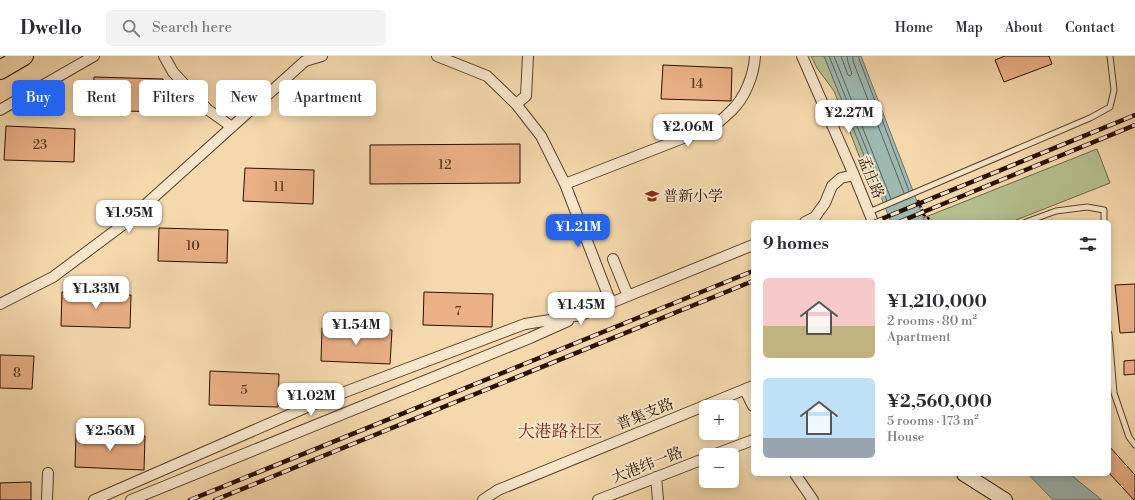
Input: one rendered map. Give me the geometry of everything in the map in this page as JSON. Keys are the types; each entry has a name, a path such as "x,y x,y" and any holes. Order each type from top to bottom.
{"highway":[{"path":"0,70 24,56"}],"street":[{"path":"0,110 94,56"},
{"path":"164,56 173,72 207,109 232,127"},
{"path":"0,304 53,277 119,228 305,61 322,56"},
{"path":"438,56 487,76 516,104 541,136 565,184 611,303"},
{"path":"516,104 526,96 528,56"},
{"path":"565,184 714,126 732,110 747,89 754,66 755,56"},
{"name":"孟庄路","path":"802,56 872,220"},
{"path":"809,220 815,217 825,203 832,186 841,178 854,175"},
{"path":"131,500 530,338 581,315 751,246"},
{"path":"613,259 628,296"},
{"path":"94,500 321,400 525,324 581,315"},
{"name":"普集支路","path":"483,500 498,490 749,388"},
{"path":"732,448 751,441"},
{"name":"大港纬一路","path":"598,500 699,461"},
{"path":"47,500 48,473"},
{"path":"796,476 812,500"},
{"path":"967,476 1005,500"},
{"path":"656,477 658,500"}],"lane":[{"path":"869,212 1090,118 1110,107 1114,90 1110,56"},
{"path":"1031,220 1056,211 1087,206 1104,210 1104,220"},
{"path":"1111,358 1114,393 1129,437 1135,445"}],"path":[{"path":"914,192 924,216 930,220"}],"green space":[{"path":"811,56 824,56 880,195 875,197 834,91 817,68"},
{"path":"1097,149 1110,183 1016,220 924,220 923,218"}],"water":[{"path":"824,56 861,56 924,220 890,220"},
{"path":"1030,476 1072,476 1102,500 1053,500"}],"building":[{"path":"1005,56 1049,56 1052,64 1004,82 995,60"},
{"path":"663,65 732,68 731,101 661,99"},
{"path":"94,77 163,79 139,80 139,111 131,111 131,80 94,80"},
{"path":"6,126 75,129 74,162 4,160"},
{"path":"520,144 520,183 370,184 370,145"},
{"path":"245,168 314,170 313,204 243,201"},
{"path":"159,228 228,230 227,263 158,261"},
{"path":"1135,284 1135,332 1120,333 1115,285"},
{"path":"62,292 131,295 130,328 61,326"},
{"path":"424,292 493,294 492,327 423,325"},
{"path":"322,328 392,330 390,364 321,361"},
{"path":"0,355 34,356 32,389 0,388"},
{"path":"1135,360 1135,374 1124,375 1124,361"},
{"path":"210,371 279,374 278,407 209,405"},
{"path":"76,434 145,436 144,470 75,467"},
{"path":"1111,448 1135,475 1134,500 1111,475"},
{"path":"31,482 31,500 0,500 0,483"}],"railway":[{"path":"879,220 1135,115"},
{"path":"904,220 1135,125"},
{"path":"190,500 751,272"},
{"path":"215,500 751,282"}],"place":[{"name":"普新小学","path":"652,196"}],"district":[{"name":"大港路社区","path":"560,431"}]}
